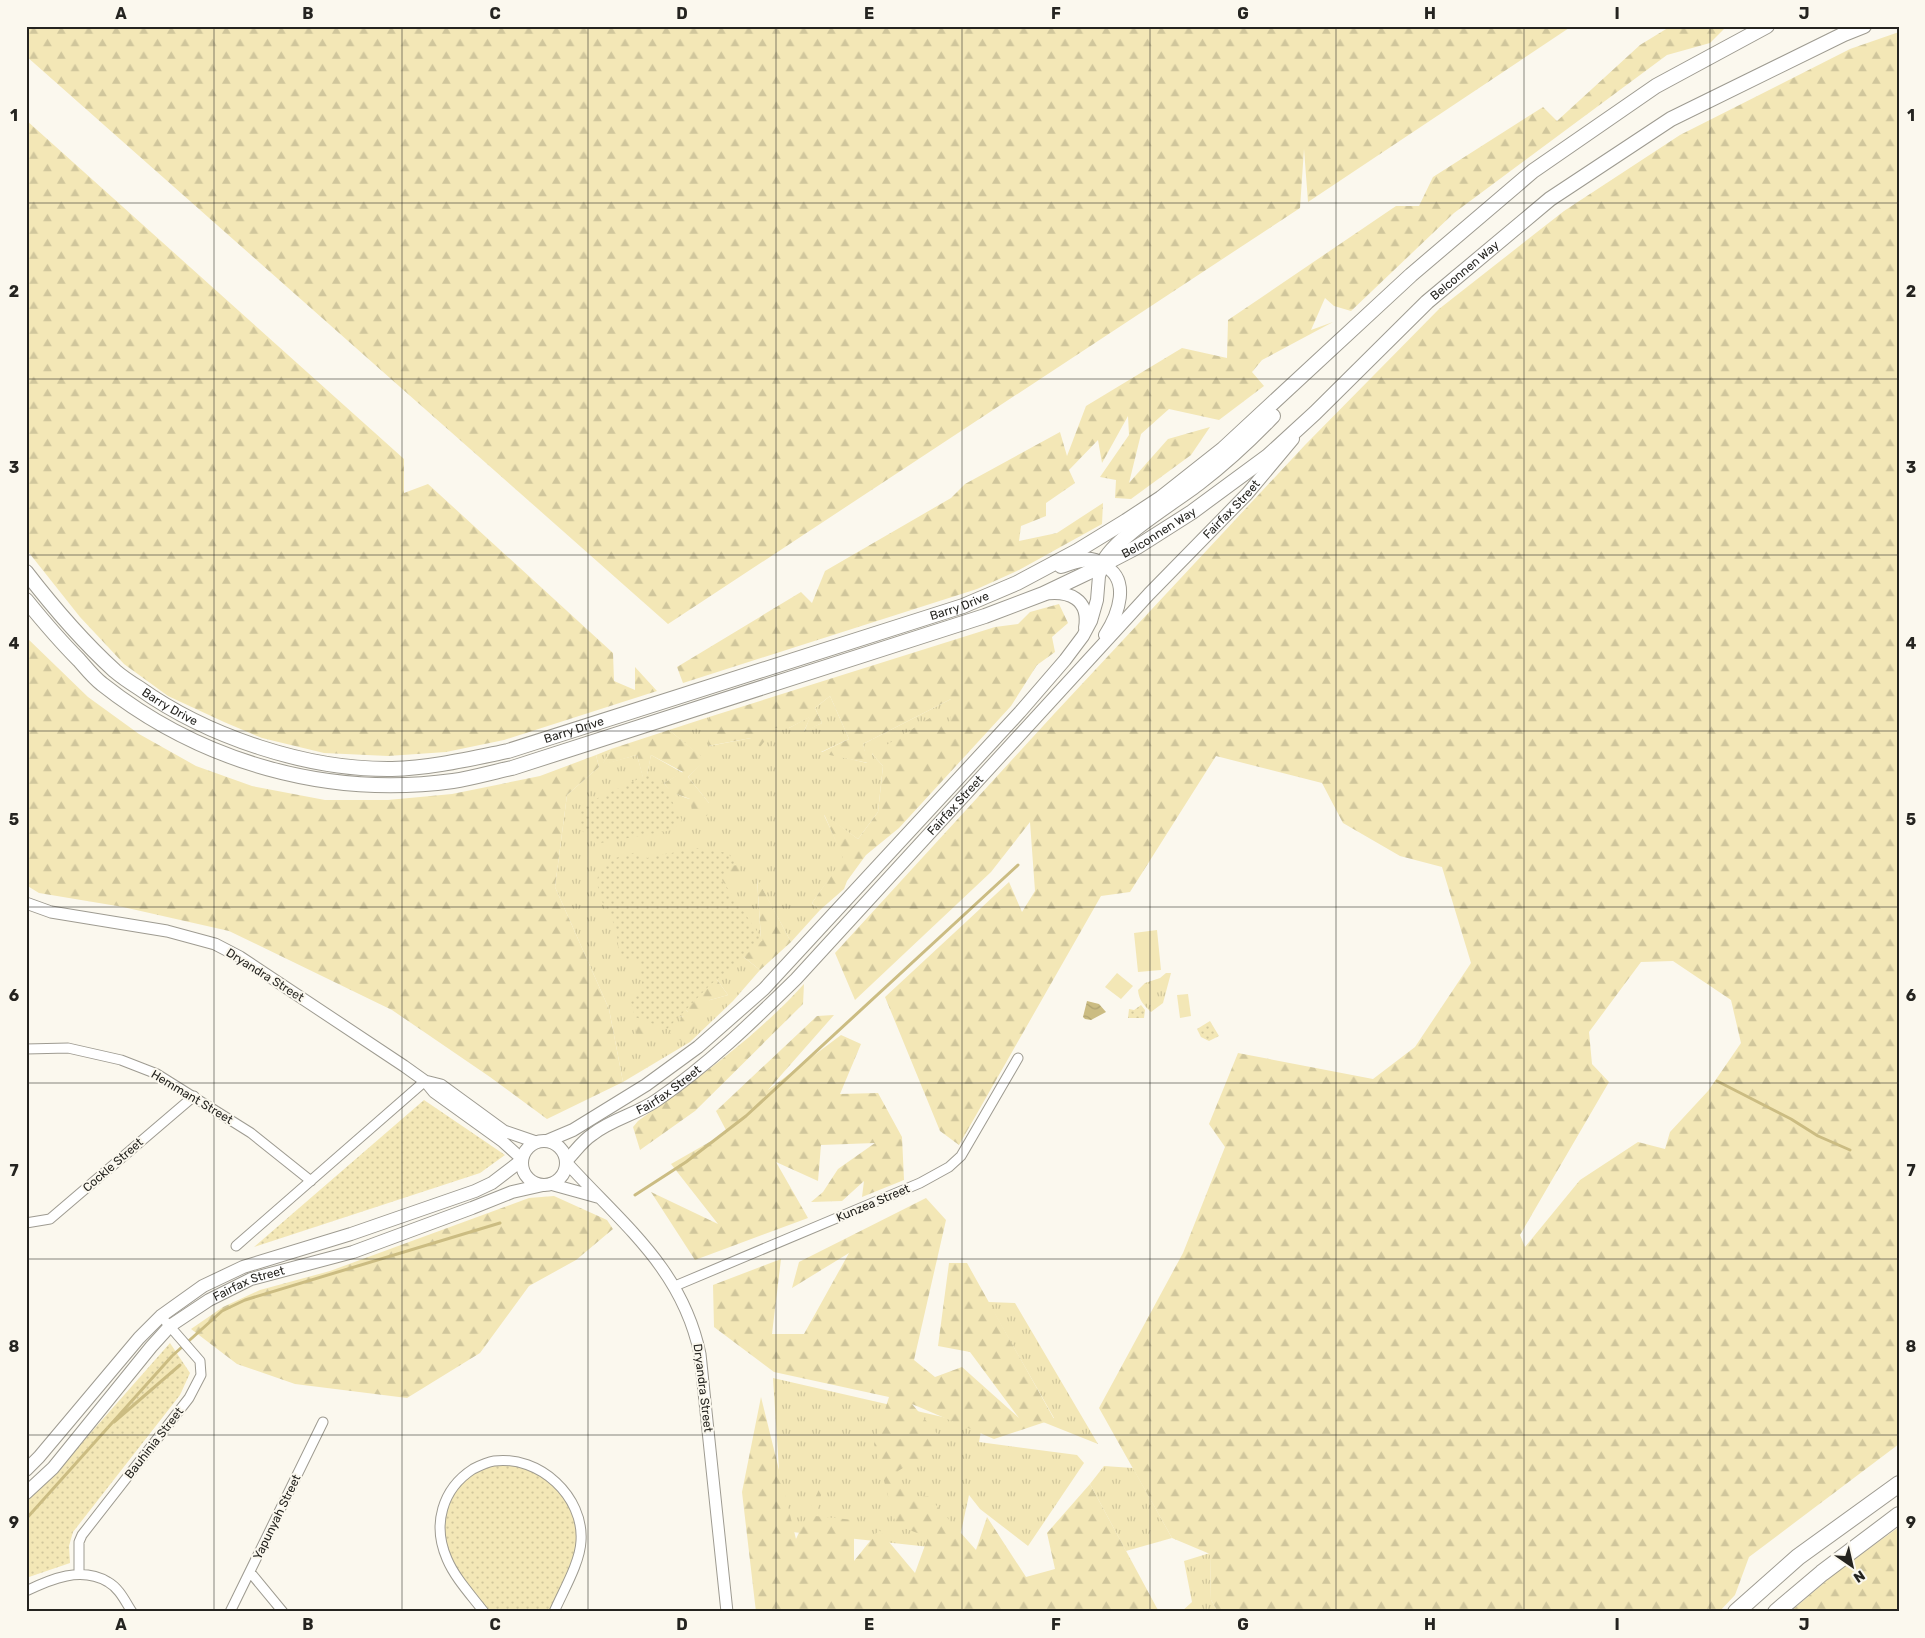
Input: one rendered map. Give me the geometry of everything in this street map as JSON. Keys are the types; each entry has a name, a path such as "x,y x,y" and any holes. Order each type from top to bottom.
{"highway":[{"path":"1736,1612 1798,1557 1899,1484"},
{"path":"1776,1612 1822,1573 1899,1515"}],"main road":[{"path":"1103,565 1108,554 1121,541 1200,482 1247,442 1282,408 1365,319 1411,275 1533,171 1656,86 1767,26"},
{"name":"Belconnen Way","path":"1103,565 1166,529 1219,493 1268,456 1315,413 1427,302 1550,199 1672,118 1864,26"},
{"name":"Barry Drive","path":"26,572 56,610 115,671 162,705 220,732 261,749 322,764 391,769 450,764 508,751 943,613 1017,583 1106,534 1147,508 1223,450 1365,319"},
{"name":"Fairfax Street","path":"566,1162 592,1134 656,1101 699,1068 750,1024 796,980 1156,587 1247,494 1315,413"},
{"path":"1017,583 1079,560 1094,560 1111,570 1117,579 1120,593 1119,604 1109,628 1087,662"},
{"name":"Barry Drive","path":"26,600 43,622 101,683 144,714 206,748 250,764 318,781 388,785 454,781 512,768 985,616 1043,594 1103,565"},
{"name":"Fairfax Street","path":"542,1141 573,1130 646,1085 698,1048 729,1022 801,950 980,755 1053,674 1084,636 1094,615 1099,576 1103,565"},
{"path":"1043,594 1073,596 1079,601 1086,615 1084,636"},
{"path":"542,1141 558,1145 566,1162 563,1174 558,1180 546,1184 537,1184 527,1177 522,1160 527,1149 542,1141"},
{"name":"Fairfax Street","path":"26,1470 39,1458 139,1338 161,1316 203,1286 243,1267 351,1234 475,1191 492,1183 522,1160"},
{"name":"Fairfax Street","path":"26,1493 53,1468 151,1347 175,1331 209,1300 251,1279 353,1252 512,1192 546,1184"}],"street":[{"name":"Dryandra Street","path":"26,903 51,912 167,931 215,944 240,957 424,1081 434,1092 502,1141 522,1160"},
{"name":"Hemmant Street","path":"26,1049 68,1048 121,1060 157,1074 251,1133 310,1180"},
{"name":"Kunzea Street","path":"675,1286 920,1183 949,1167 961,1156 1018,1058"},
{"name":"Dryandra Street","path":"424,1081 441,1084 504,1131 542,1141"},
{"path":"236,1246 424,1081"},
{"name":"Cockle Street","path":"26,1224 50,1219 194,1096"},
{"name":"Dryandra Street","path":"566,1162 650,1251 675,1286 694,1329 700,1354 727,1612"},
{"path":"546,1184 597,1197"},
{"name":"Bauhinia Street","path":"78,1574 79,1542 82,1535 189,1398 200,1375 200,1361 161,1316"},
{"name":"Yapunyah Street","path":"230,1612 323,1422"},
{"path":"484,1612 447,1559 440,1535 439,1522 446,1498 453,1486 464,1475 494,1461 509,1461 526,1464 558,1484 575,1506 580,1518 581,1543 579,1556 554,1612"},
{"path":"250,1572 283,1612"},
{"path":"26,1591 66,1575 94,1576 109,1582 120,1593 132,1612"}],"green space":[{"path":"26,26 1572,26 1308,202 1304,149 1300,208 668,624 26,56"},
{"path":"1671,26 1727,26 1710,43 1667,55 1454,213 1351,311 1334,306 1325,298 1311,330 1333,322 1262,360 1252,372 1264,386 1219,420 1169,409 1141,434 1129,483 1168,439 1210,427 1191,455 1131,499 1115,498 1116,480 1100,477 1129,435 1128,416 1102,463 1098,440 1069,470 1075,483 1046,503 1046,516 1021,526 1019,541 1057,533 1103,503 1102,524 1019,570 977,589 683,683 677,667 801,592 812,603 825,571 951,498 965,484 1060,432 1067,456 1086,406 1182,348 1227,358 1228,320 1396,206 1419,206 1433,177 1543,107 1557,121 1640,45"},
{"path":"1899,32 1899,1444 1749,1557 1735,1595 1719,1612 1218,1612 1211,1600 1210,1554 1172,1538 1099,1408 1183,1253 1225,1147 1209,1124 1238,1053 1373,1079 1415,1047 1471,963 1442,867 1400,856 1343,823 1322,783 1216,756 1130,892 1101,896 959,1145 940,1131 885,997 1009,882 1022,912 1035,891 1030,822 991,872 855,1000 835,953 1054,714 1305,445 1439,309 1564,211 1680,135 1850,49","holes":["1673,961 1731,1000 1741,1043 1708,1091 1670,1132 1665,1149 1638,1142 1580,1180 1525,1247 1520,1235 1609,1082 1592,1064 1589,1032 1641,962"]},
{"path":"26,120 404,459 404,493 428,484 613,653 614,681 635,690 635,667 657,691 504,740 446,752 388,756 324,753 262,738 224,722 168,696 124,664 80,617 26,549"},
{"path":"1059,604 1068,623 1052,637 1055,652 1037,665 1011,706 899,828 866,855 847,881 844,889 820,910 812,903 843,858 824,814 858,839 878,812 883,766 872,754 933,716 950,728 951,699 863,744 868,763 820,753 849,739 830,696 815,708 822,723 804,732 810,717 789,728 775,728 760,747 751,738 708,746 709,717 995,627 1018,624 1030,612"},
{"path":"26,637 88,697 139,734 196,766 252,786 325,800 388,800 452,794 540,776 596,755 599,767 567,795 555,887 609,1009 623,1082 547,1119 490,1077 392,1010 229,931 123,907 39,893 26,885"},
{"path":"830,696 849,739 821,752 867,763 863,744 951,699 951,728 872,754 883,766 878,812 858,839 824,815 844,858 812,903 820,910 791,942 757,879 761,940 701,868 740,954 760,970 733,1001 690,1042 623,1082 609,1009 555,887 567,795 599,767 596,755 611,749 603,764 637,755 645,784 651,755 683,773 664,783 668,788 678,795 709,803 688,777 705,760 669,730 709,717 709,746 751,738 775,728 789,728 811,716 804,731 822,723 815,708","holes":["712,973 728,995 710,1000 685,1016 660,1018 648,1010 671,997 689,1013"]},
{"path":"669,730 706,760 688,777 709,803 707,816 693,817 690,799 671,792 664,783 683,772 651,755 645,786 637,755 602,765 611,749"},
{"path":"649,774 663,784 682,820 673,830 595,844 594,839 579,829 581,806"},
{"path":"696,848 728,853 735,863 722,880 763,940 709,986 667,1029 635,1017 631,1002 643,989 638,960 620,958 615,927 600,896 598,876 605,864 628,854 637,852 647,858"},
{"path":"739,865 742,881 722,894 761,939 757,878 791,942 760,970 740,954 701,868"},
{"path":"1157,930 1161,970 1138,972 1134,933"},
{"path":"712,973 728,995 710,1000 686,1043 669,1035 684,1016 660,1018 648,1011 654,1038 638,1040 630,1007 671,997 688,1012 691,974"},
{"path":"1117,973 1133,986 1121,999 1105,987"},
{"path":"1166,973 1171,973 1163,1003 1151,1012 1141,1000 1138,990 1145,983 1160,978"},
{"path":"804,984 803,1004 695,1111 640,1150 633,1127 638,1121 746,1040"},
{"path":"1188,994 1191,1016 1180,1018 1177,995"},
{"path":"1141,1005 1145,1010 1144,1018 1128,1018 1129,1009 1134,1010"},
{"path":"834,1015 768,1090 841,1035 861,1044 840,1094 878,1093 902,1137 904,1180 862,1197 864,1181 842,1201 811,1202 823,1192 838,1169 875,1143 821,1145 818,1181 776,1162 808,1218 695,1260 651,1192 718,1224 671,1164 727,1132 716,1111 817,1016"},
{"path":"1210,1021 1219,1036 1209,1041 1201,1037 1197,1029"},
{"path":"424,1100 505,1155 480,1173 254,1247"},
{"path":"554,1196 607,1220 613,1229 576,1260 529,1286 480,1353 407,1398 295,1384 237,1364 191,1329 223,1307 260,1290 330,1271 529,1198"},
{"path":"926,1198 946,1220 914,1360 935,1377 962,1367 1019,1418 970,1352 938,1346 949,1263 967,1263 1054,1419 994,1439 912,1404 945,1443 898,1471 906,1497 928,1496 976,1550 987,1517 1026,1577 1055,1569 1047,1533 1090,1484 1159,1612 756,1612 742,1492 761,1397 796,1539 829,1468 815,1516 854,1520 854,1561 879,1530 915,1573 928,1537 896,1525 874,1444 889,1397 774,1372 714,1327 713,1285 781,1259 772,1334 804,1334 849,1253 792,1288 799,1262"},
{"path":"988,1302 1015,1303 1098,1444 1043,1422 1054,1418"},
{"path":"170,1343 190,1373 180,1395 73,1532 69,1546 70,1563 26,1578 26,1502 57,1471"},
{"path":"773,1378 982,1426 979,1442 1077,1455 1084,1463 1028,1546 980,1509 969,1495 957,1550 783,1531"},
{"path":"494,1461 526,1464 568,1495 581,1543 554,1612 484,1612 452,1568 440,1535 453,1486"},
{"path":"1104,1466 1133,1468 1172,1538 1126,1551 1090,1484"},
{"path":"1899,1527 1899,1612 1790,1612 1839,1570"},
{"path":"1210,1553 1211,1600 1218,1612 1181,1612 1192,1602 1184,1561"}],"water":[{"path":"1087,1001 1099,1004 1106,1012 1091,1020 1085,1019 1083,1017"}],"waterway":[{"path":"635,1195 686,1162 746,1116 1018,865"},
{"path":"1717,1081 1791,1119 1818,1136 1850,1150"},
{"path":"26,1519 172,1356 222,1311 245,1300 500,1223"},
{"path":"114,1422 180,1365"}]}
